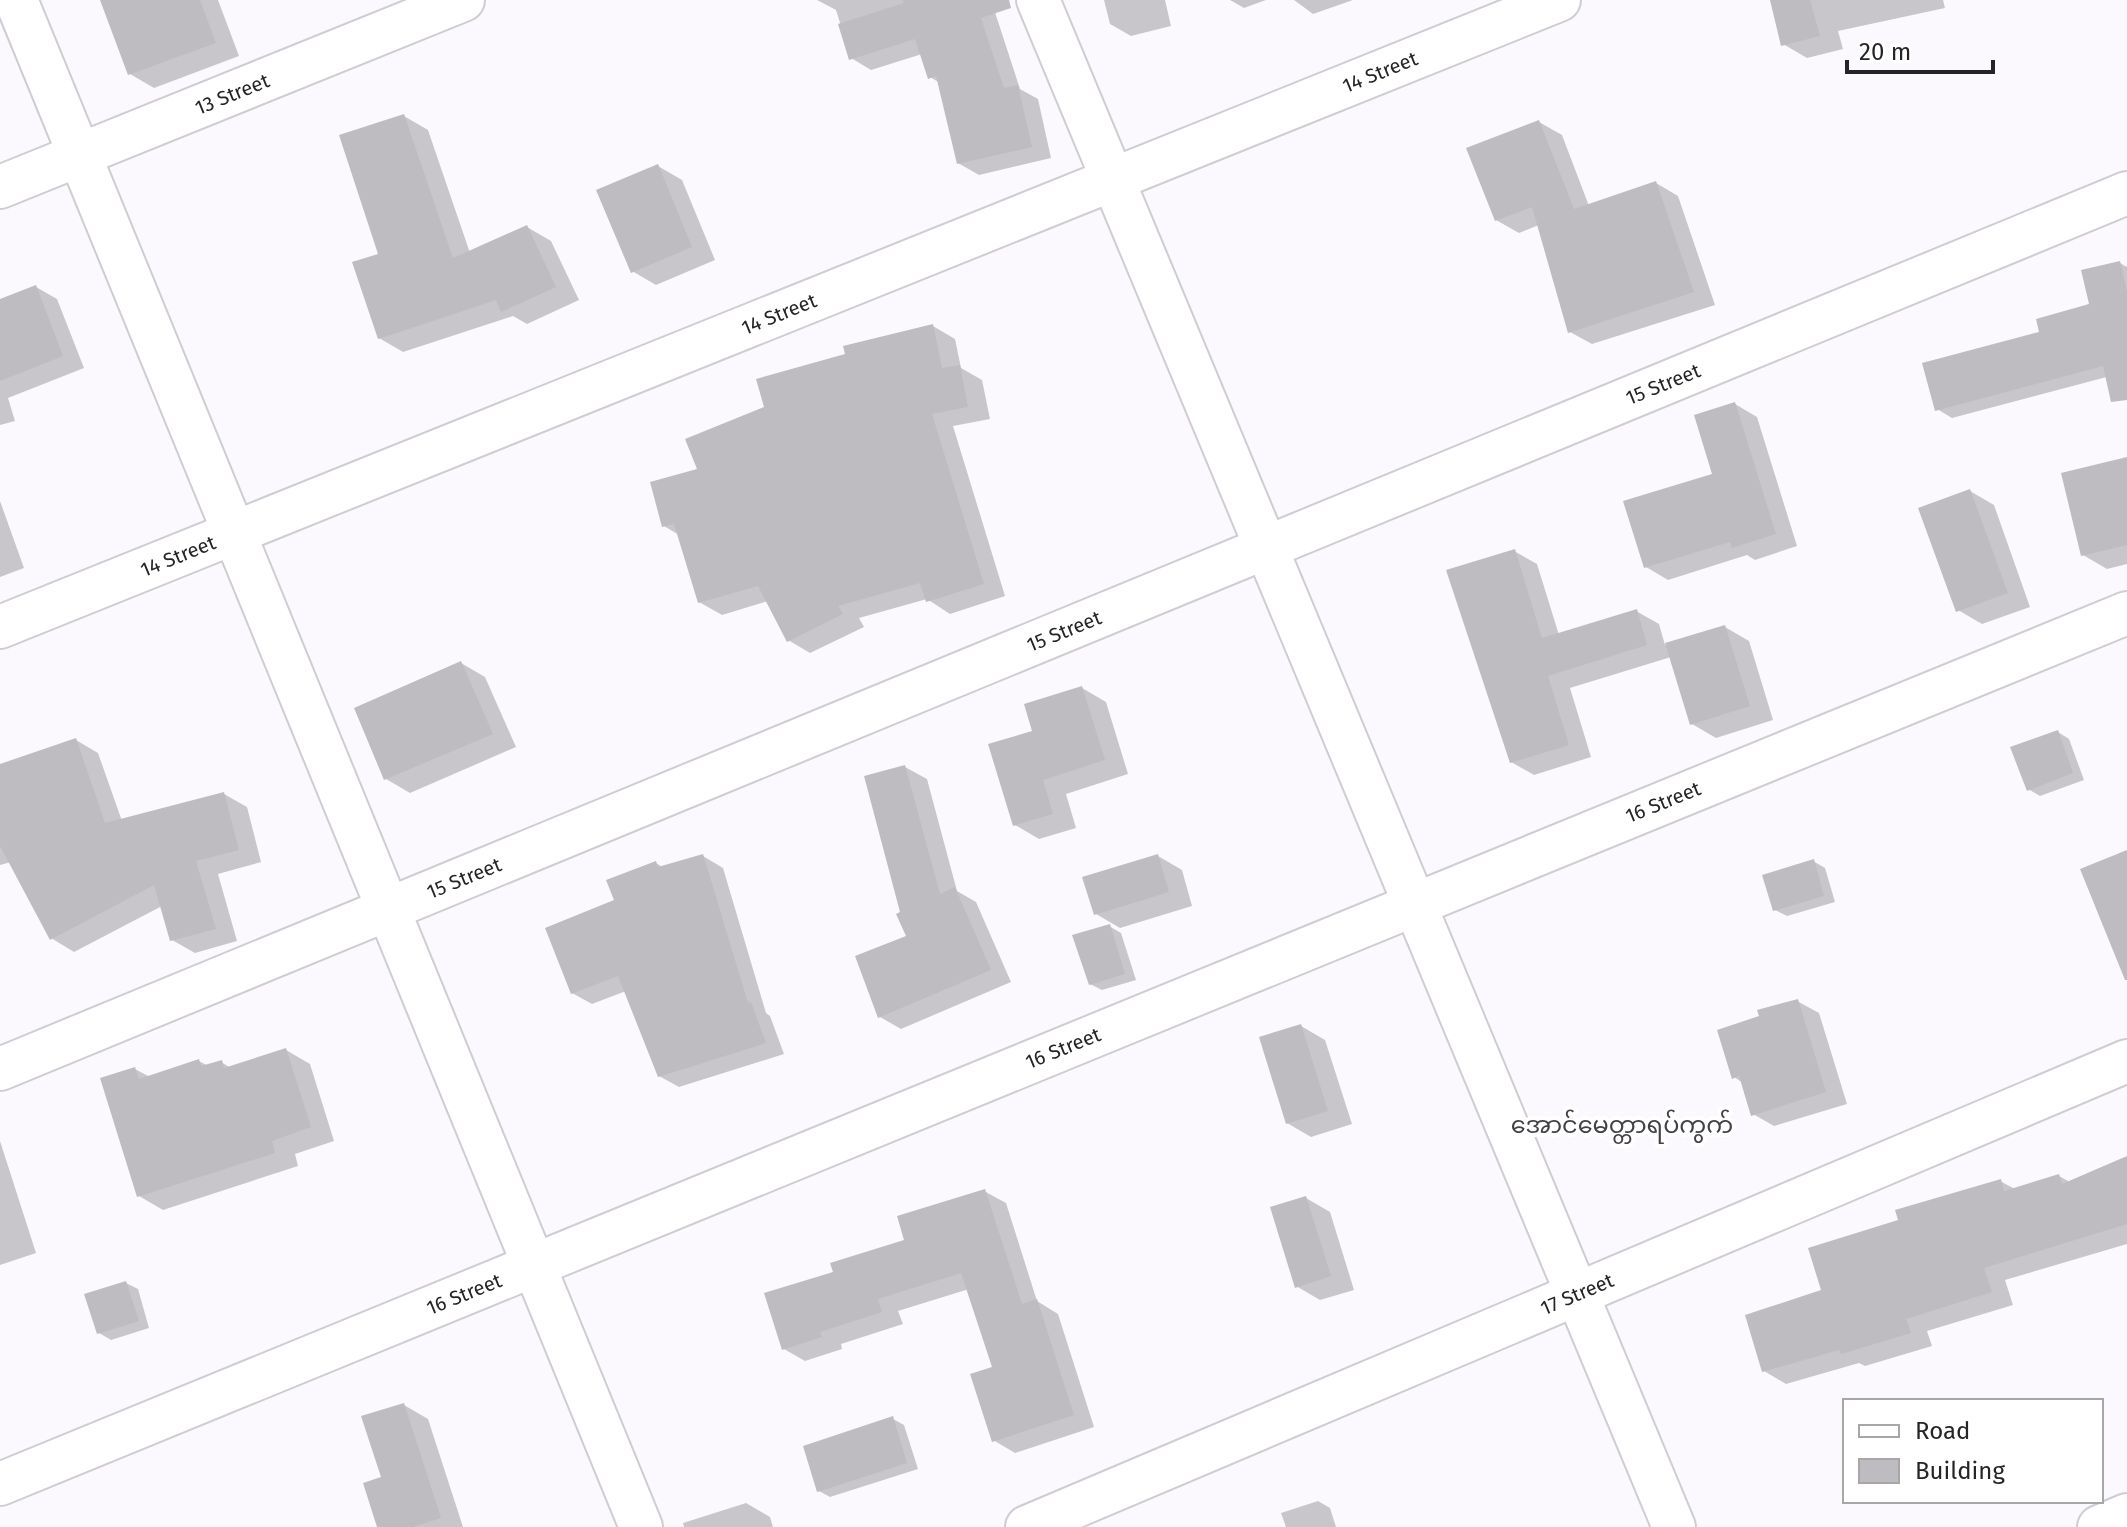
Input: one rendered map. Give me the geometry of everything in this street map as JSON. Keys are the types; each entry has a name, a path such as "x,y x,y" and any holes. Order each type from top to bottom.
{"street":[{"path":"16,0 641,1527"},
{"name":"13 Street","path":"0,187 463,0"},
{"path":"1038,0 1674,1527"},
{"name":"14 Street","path":"0,627 1559,0"},
{"name":"15 Street","path":"0,1069 2127,193"},
{"name":"16 Street","path":"0,1484 2127,613"},
{"name":"17 Street","path":"1027,1527 2127,1061"},
{"path":"2099,1527 2127,1515"}],"building":[{"path":"100,0 200,0 216,43 128,75"},
{"path":"903,0 1009,0 1011,8 981,18 1004,88 1018,85 1032,147 957,164 936,76 928,79 915,39 849,60 838,24 904,3"},
{"path":"1770,0 1810,0 1820,36 1781,46"},
{"path":"404,114 453,258 527,225 556,287 501,312 496,300 378,339 352,262 378,254 339,135"},
{"path":"1539,120 1574,209 1656,181 1694,292 1568,333 1532,207 1495,221 1466,148"},
{"path":"658,164 692,247 631,273 596,190"},
{"path":"2120,261 2127,292 2127,400 2111,402 2103,366 1935,411 1922,363 2039,332 2036,319 2089,304 2081,270"},
{"path":"36,285 63,356 0,381 0,299"},
{"path":"933,324 942,368 960,365 968,407 932,414 984,584 926,602 920,583 838,606 843,614 787,642 758,586 698,603 674,524 662,527 650,482 697,469 685,439 764,407 756,379 845,354 843,346"},
{"path":"1735,402 1776,534 1732,548 1730,542 1644,568 1623,501 1712,474 1694,415"},
{"path":"2127,457 2127,545 2081,556 2061,473"},
{"path":"1970,489 2008,593 1956,612 1918,508"},
{"path":"1515,549 1542,638 1637,609 1647,645 1548,676 1569,745 1510,763 1446,570"},
{"path":"1725,625 1750,706 1690,725 1665,643"},
{"path":"461,661 493,734 384,780 354,708"},
{"path":"1082,686 1105,760 1043,780 1053,814 1013,826 988,744 1032,731 1024,704"},
{"path":"2058,730 2073,773 2027,791 2010,747"},
{"path":"76,738 105,823 224,792 239,850 196,861 216,929 170,941 154,885 50,940 0,846 0,764"},
{"path":"905,765 940,894 955,887 991,970 878,1018 855,956 906,936 896,914 900,912 864,776"},
{"path":"2127,850 2127,980 2125,980 2080,869"},
{"path":"703,854 748,1003 751,1002 766,1043 658,1077 618,976 571,994 545,928 614,900 606,880 656,861 658,867"},
{"path":"1158,854 1169,892 1094,915 1082,877"},
{"path":"1814,859 1824,896 1773,911 1762,875"},
{"path":"1110,924 1125,974 1089,985 1072,935"},
{"path":"1798,999 1826,1092 1751,1116 1739,1076 1732,1079 1717,1030 1759,1016 1757,1010"},
{"path":"1301,1024 1328,1111 1286,1124 1259,1037"},
{"path":"286,1048 311,1127 272,1141 275,1153 137,1197 100,1078 135,1067 139,1079 199,1059 201,1066 222,1060 224,1068"},
{"path":"2127,1156 2127,1224 1984,1268 1992,1292 1906,1319 1911,1333 1841,1354 1839,1350 1762,1372 1745,1315 1821,1290 1808,1248 1898,1220 1895,1210 2001,1179 2004,1191 2059,1174 2062,1184"},
{"path":"985,1189 1022,1304 1037,1299 1074,1415 992,1442 970,1374 992,1367 961,1273 878,1299 882,1312 820,1332 822,1337 782,1350 764,1293 833,1272 830,1263 904,1240 897,1216"},
{"path":"1306,1196 1331,1276 1295,1288 1270,1207"},
{"path":"126,1281 139,1321 97,1334 84,1294"},
{"path":"404,1403 441,1518 413,1527 377,1527 363,1483 381,1477 361,1416"},
{"path":"893,1416 907,1463 817,1492 803,1446"}],"district":[{"name":"အောင်မေတ္တာရပ်ကွက်","path":"1622,1125"}]}
